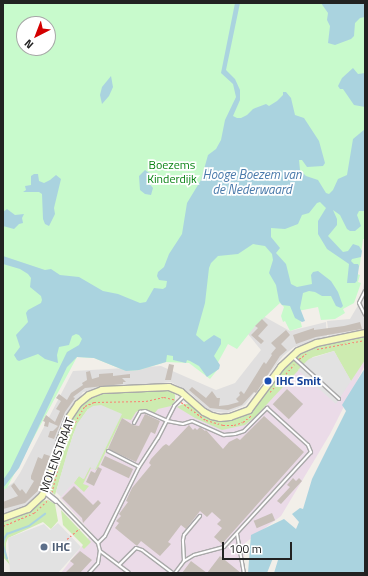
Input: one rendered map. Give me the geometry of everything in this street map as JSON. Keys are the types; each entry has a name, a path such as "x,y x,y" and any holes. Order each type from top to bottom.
{"street":[{"name":"MOLENSTRAAT","path":"3,518 28,509 36,504 45,492 60,440 68,419 78,404 89,395 102,390 162,387 173,388 185,395 204,412 212,416 225,418 244,412 252,406 281,367 292,355 305,347 365,333"},
{"path":"45,492 56,501"}],"lane":[{"path":"365,291 359,303 365,315"},
{"path":"292,355 339,399"},
{"path":"98,543 104,536 174,406 185,395"},
{"path":"119,566 136,548 142,550 173,573 184,561 194,555 224,547 311,452 308,445 267,408 244,431 235,434 224,435 192,421 183,424 167,421 145,411 140,412 134,423"},
{"path":"108,451 140,467"},
{"path":"56,501 98,543 100,551 98,563 90,573"},
{"path":"184,561 183,538 200,516"},
{"path":"237,534 244,573"},
{"path":"100,551 129,573"}],"path":[{"path":"344,344 365,340"},
{"path":"67,539 77,531"}],"shaded area":[{"path":"365,278 365,330 329,338 327,321 350,319 360,302"},
{"path":"263,316 290,331 326,322 327,338 294,347 283,356 245,405 227,413 209,411 190,393 171,382 83,392 59,432 40,494 29,505 3,517 3,490 14,482 20,473 73,371 161,366 216,390 235,383 261,350 248,334"},
{"path":"334,351 351,381 336,404 298,370 309,359"},
{"path":"365,353 365,365 330,434 281,516 245,543 243,573 61,573 92,533 60,498 94,457 132,402 165,401 226,423 250,412 297,359"},
{"path":"101,405 122,414 95,470 90,467 83,479 79,476 61,497 56,492 77,424 88,409 93,406"},
{"name":"IHC","path":"58,523 81,547 58,573 10,573 8,538 44,524 50,530"}],"green space":[{"name":"Boezems Kinderdijk","path":"3,3 365,3 365,239 363,239 360,264 357,274 360,275 358,282 361,283 354,303 343,309 345,313 335,319 321,320 318,307 298,311 302,327 290,331 285,321 283,322 281,316 284,307 280,303 255,326 237,349 228,344 216,366 218,369 210,379 189,363 166,362 139,370 126,371 94,358 77,357 7,488 3,490"},
{"path":"365,336 365,360 351,381 334,351 313,357 307,361 256,416 245,425 222,430 195,418 177,407 183,404 193,404 219,418 253,408 284,366 297,354 318,346"},
{"path":"154,388 173,390 175,401 171,406 158,409 154,414 145,410 140,410 136,412 131,420 122,418 98,468 95,470 88,409 73,435 55,495 49,489 65,428 83,400 96,394"},
{"path":"90,467 95,470 91,468 83,484 89,486 84,492 74,483 79,476 84,479"},
{"path":"48,500 55,504 58,521 51,529 43,522 8,538 6,543 6,554 10,565 3,557 3,520 26,513 41,501"},
{"path":"61,510 91,542 84,549 82,547 83,545 63,525"}],"water":[{"name":"Hooge Boezem van de Nederwaard","path":"235,3 240,3 226,70 235,79 240,90 240,100 233,116 241,118 253,109 266,104 269,106 283,95 283,92 286,92 291,98 295,115 304,118 319,141 325,163 323,166 307,167 302,160 299,160 300,170 306,176 318,180 326,193 329,194 333,190 338,179 347,175 353,139 365,129 365,216 364,211 359,211 357,215 361,226 355,231 350,231 347,229 340,215 333,210 337,219 337,225 328,236 343,252 348,251 353,244 359,246 362,251 361,257 352,259 351,261 359,266 357,281 355,283 347,283 349,264 327,249 318,234 318,221 326,208 320,202 317,203 309,213 302,215 298,224 285,229 271,228 271,237 280,248 276,253 286,264 291,284 297,287 312,284 311,275 313,272 318,271 331,281 338,292 343,306 341,308 336,306 331,296 322,296 315,292 309,291 303,293 300,308 305,321 302,322 295,318 290,306 282,305 279,301 276,285 269,273 273,260 272,254 265,246 253,244 238,254 218,256 211,263 209,268 205,303 196,335 204,342 214,335 221,339 221,344 214,356 220,365 219,369 207,377 199,366 190,361 187,360 186,363 173,360 173,356 167,355 166,362 139,370 126,371 94,358 77,357 67,367 19,468 3,488 3,480 10,470 67,352 79,345 82,339 76,334 72,336 69,345 59,347 57,355 58,363 45,359 38,354 19,361 17,360 14,355 20,347 16,335 28,322 26,313 28,310 41,303 42,300 41,296 30,287 31,278 28,274 20,269 3,264 3,256 45,270 51,269 60,275 79,277 103,291 118,294 140,303 146,302 154,288 163,289 166,287 167,281 159,280 157,276 158,272 164,267 169,254 182,234 187,203 201,180 208,155 216,149 221,140 225,120 236,97 233,84 221,73"},
{"path":"321,3 365,3 365,17 360,18 355,23 354,36 351,39 335,45 328,43 330,26 327,20 328,13"},
{"path":"353,68 358,74 365,73 365,107 354,105 343,89 340,89 338,86 342,78"},
{"path":"111,76 113,87 109,96 102,104 100,95 102,87"},
{"path":"145,170 152,175 148,182 153,188 151,195 145,194 140,190 139,176"},
{"path":"38,174 39,181 44,183 56,175 61,179 54,208 55,214 49,226 45,224 43,219 42,194 39,192 23,192 26,190 25,186 31,185 31,176"},
{"path":"7,209 15,215 24,214 22,218 23,223 19,224 14,229 3,226 3,212"},
{"path":"365,368 365,573 274,573 278,560 273,558 267,573 248,573 251,535 284,519 296,529 299,522 292,514 300,508 303,509 312,479 346,411 342,405"}],"building":[{"path":"262,319 268,325 258,336 264,341 261,344 251,335 258,328 255,326"},
{"path":"360,322 362,329 316,337 296,344 293,335 314,328 314,330"},
{"path":"286,330 290,335 281,344 287,350 280,356 256,393 254,392 242,405 228,410 210,408 189,390 192,387 206,398 212,391 217,398 220,398 219,406 239,402 236,399 240,395 239,393 241,391 244,394 264,362 266,364 276,348 271,343"},
{"path":"169,364 174,365 171,380 165,380"},
{"path":"90,371 92,379 99,377 99,374 113,373 113,376 130,374 130,378 122,378 126,382 123,382 123,384 85,388 73,397 75,398 65,412 54,439 48,437 50,431 53,431 58,426 49,422 48,427 44,426 45,422 43,421 46,415 55,422 60,411 56,409 61,401 56,398 59,394 67,400 71,393 83,385 82,383 87,380 86,372"},
{"path":"287,389 303,404 289,419 273,404"},
{"path":"145,414 160,421 155,434 151,432 136,462 108,449 122,418 133,425 139,426"},
{"path":"264,416 304,452 222,544 214,537 222,528 217,524 221,520 212,512 207,517 200,511 186,529 181,525 168,542 171,544 160,556 141,541 137,546 115,528 119,523 116,521 121,516 119,514 128,502 126,501 132,488 151,465 149,463 151,459 163,446 166,444 169,446 189,425 193,430 195,428 197,430 200,427 205,431 206,430 223,449 229,442 237,438 240,440"},
{"path":"44,454 50,456 41,482 43,483 41,488 25,503 3,509 3,502 18,496 11,486 14,483 20,491 22,489 26,494 34,481 31,479 31,476 38,457 42,459"},
{"path":"105,456 133,469 129,478 101,465"},
{"path":"98,467 102,469 94,486 86,482 91,471 95,473"},
{"path":"293,478 296,481 299,478 302,481 281,504 277,501 290,487 287,485"},
{"path":"74,486 93,505 98,500 101,503 83,523 82,518 62,498"},
{"path":"272,513 275,520 257,528 254,521"},
{"path":"80,551 92,560 80,573 65,573 74,564 70,561"},
{"path":"220,556 241,573 207,573"},
{"path":"191,561 207,573 182,573"}],"waterway":[{"path":"7,559 3,545 7,534 29,526 45,514"}],"place":[{"name":"IHC Smit","path":"268,381"},
{"name":"IHC","path":"44,547"}]}
